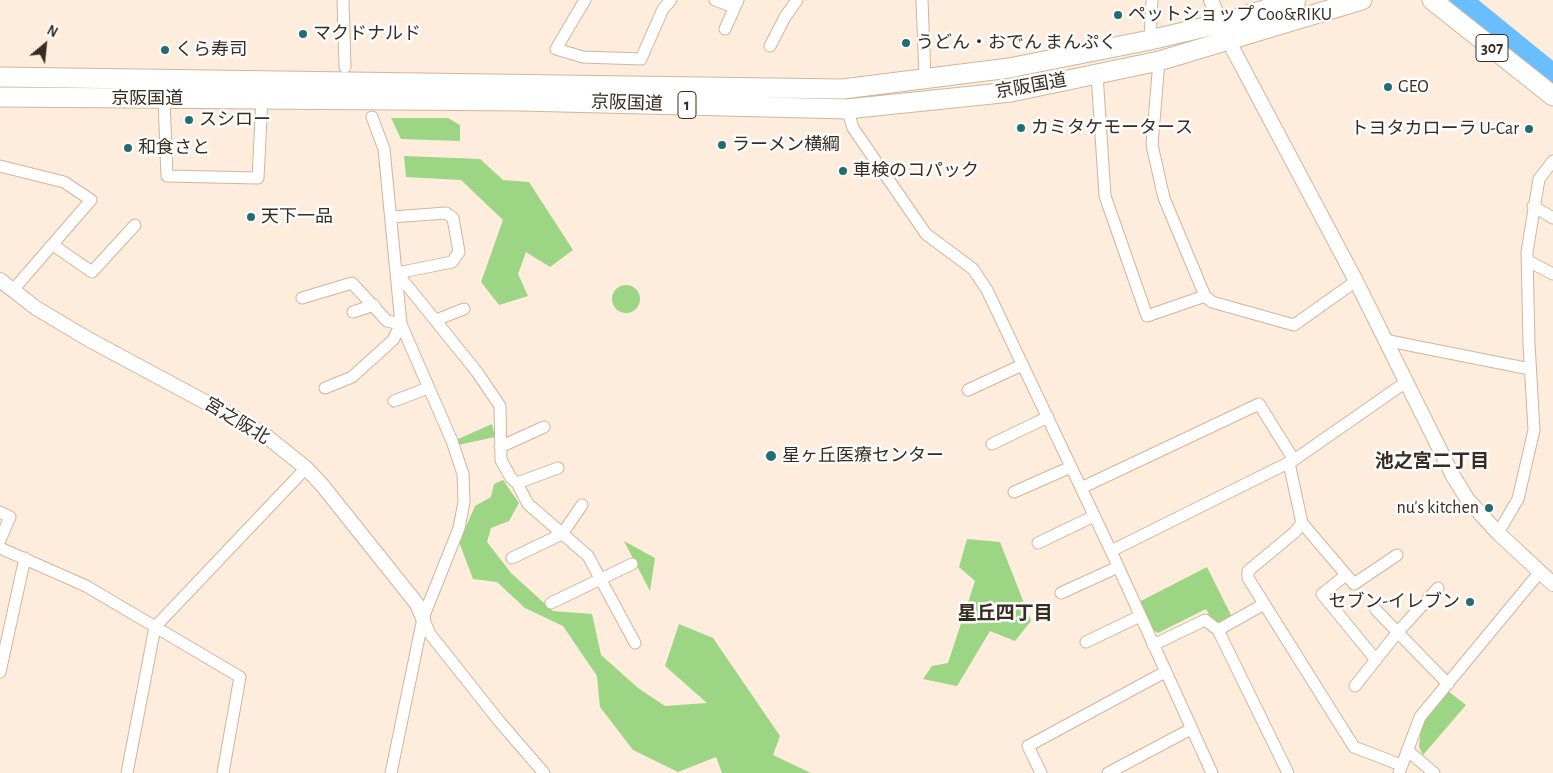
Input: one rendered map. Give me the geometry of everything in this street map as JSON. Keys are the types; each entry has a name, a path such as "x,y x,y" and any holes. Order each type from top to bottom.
{"highway":[{"name":"京阪国道","path":"0,77 520,92 847,109 1011,92 1159,61 1296,0"},
{"name":"京阪国道","path":"0,98 262,98 520,92 843,89 1009,68 1150,40 1225,32 1362,0"},
{"name":"307","path":"1432,0 1553,96"}],"street":[{"path":"343,0 345,67"},
{"path":"585,0 556,49 583,57 641,59 662,9 672,0"},
{"path":"715,0 736,4 725,29"},
{"path":"770,46 785,17 797,0"},
{"path":"922,0 925,78"},
{"path":"1150,40 1152,0"},
{"path":"1211,0 1225,32 1356,281 1453,476 1468,500 1498,533 1553,584"},
{"path":"1159,61 1152,144 1164,198 1205,296 1212,302 1294,325 1356,281"},
{"path":"1097,74 1105,196 1147,316 1205,296"},
{"path":"164,99 167,176 258,178 262,98"},
{"path":"847,109 853,128 926,234 973,269 987,290 1118,566 1212,773"},
{"path":"372,117 380,134 384,149 401,324 452,441 463,474 464,502 460,528 423,618 391,773"},
{"path":"1498,533 1518,499 1534,430 1530,369 1527,252 1539,179 1553,162"},
{"path":"0,166 64,182 91,200 13,290"},
{"path":"1534,206 1553,218"},
{"path":"392,216 446,213 453,218 459,252 452,262 397,273"},
{"path":"53,245 92,272 135,225"},
{"path":"1528,261 1553,274"},
{"path":"397,273 436,320 500,406 501,460 511,478 517,483 528,504 588,556 635,642"},
{"name":"宮之阪北","path":"0,280 36,308 88,339 261,432 306,468 417,604 423,618"},
{"path":"302,298 352,283 387,321 401,324"},
{"path":"353,312 374,305"},
{"path":"436,320 464,310"},
{"path":"325,388 352,377 393,340 401,324"},
{"path":"1384,340 1530,369"},
{"path":"968,390 1022,366"},
{"path":"1111,551 1291,462 1406,382"},
{"path":"394,401 428,388"},
{"path":"1081,488 1258,404 1291,462 1302,523 1354,584 1397,555"},
{"path":"992,444 1048,417"},
{"path":"500,447 544,427"},
{"path":"1014,492 1071,466"},
{"path":"127,773 155,627 306,468"},
{"path":"517,483 558,468"},
{"path":"512,558 562,534 582,505"},
{"path":"0,512 10,517 0,540"},
{"path":"1038,543 1094,516"},
{"path":"1302,523 1295,532 1248,571 1248,578 1354,747 1400,769 1420,717 1540,573"},
{"path":"0,548 86,586 240,677 224,773"},
{"path":"0,672 25,558"},
{"path":"551,603 632,564"},
{"path":"1061,593 1118,566"},
{"path":"1346,575 1322,594 1376,660"},
{"path":"1355,686 1397,633 1438,588"},
{"path":"1218,630 1264,604"},
{"path":"1376,610 1448,684"},
{"path":"1086,642 1140,616"},
{"path":"423,618 430,634 499,721 544,773"},
{"path":"1153,644 1205,620 1218,630 1288,773"},
{"path":"1041,773 1028,746 1165,672"},
{"path":"1108,773 1191,729"},
{"path":"1407,750 1434,773"}],"green space":[{"path":"391,118 448,118 460,125 460,141 401,139"},
{"path":"404,156 480,159 503,180 529,182 573,250 550,267 526,252 518,274 528,296 499,305 481,282 503,220 461,180 406,177"},
{"path":"626,285 636,289 640,299 636,309 626,313 616,309 612,299 616,289"},
{"path":"492,424 495,437 458,445 458,439"},
{"path":"503,480 519,503 509,521 491,528 487,542 511,573 553,611 592,614 601,655 638,688 665,706 707,703 665,666 679,624 713,638 780,736 773,755 811,773 722,773 716,757 678,772 633,750 600,707 597,676 563,626 525,608 497,582 473,579 459,542 475,506 491,497 494,484"},
{"path":"967,539 1000,542 1031,621 1015,641 990,631 957,686 923,679 932,666 948,663 975,581 959,567"},
{"path":"624,541 655,558 650,591"},
{"path":"1207,567 1232,617 1219,623 1213,622 1206,609 1158,633 1151,629 1137,603"},
{"path":"1448,691 1466,705 1423,755 1419,747 1421,722"}],"waterway":[{"path":"1461,0 1553,75"}],"place":[{"name":"ペットショップ Coo&RIKU","path":"1118,15"},
{"name":"マクドナルド","path":"303,34"},
{"name":"うどん・おでん まんぷく","path":"906,43"},
{"name":"くら寿司","path":"165,50"},
{"name":"GEO","path":"1388,87"},
{"name":"スシロー","path":"189,120"},
{"name":"カミタケモータース","path":"1021,128"},
{"name":"トヨタカローラ U-Car","path":"1529,129"},
{"name":"ラーメン横綱","path":"722,145"},
{"name":"和食さと","path":"128,148"},
{"name":"車検のコパック","path":"843,171"},
{"name":"天下一品","path":"251,217"},
{"name":"星ヶ丘医療センター","path":"771,456"},
{"name":"nu's kitchen","path":"1489,508"},
{"name":"セブン-イレブン","path":"1470,602"}],"district":[{"name":"池之宮二丁目","path":"1432,461"},
{"name":"星丘四丁目","path":"1005,613"}]}
